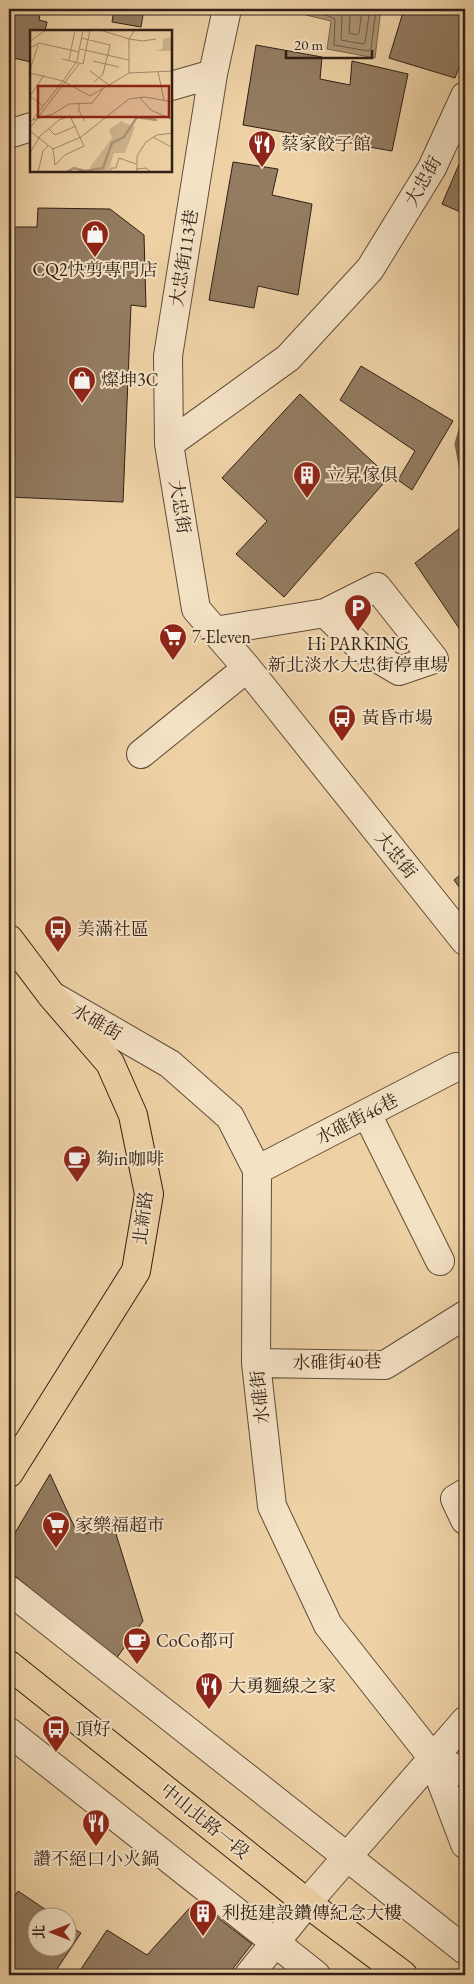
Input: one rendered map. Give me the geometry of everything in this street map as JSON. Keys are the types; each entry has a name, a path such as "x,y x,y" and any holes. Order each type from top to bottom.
{"main road":[{"name":"北新路","path":"9,939 52,996 110,1064 133,1115 149,1194 136,1271 9,1473"},
{"name":"中山北路一段","path":"9,1665 307,1903 403,1975"}],"street":[{"name":"大忠街113巷","path":"169,444 168,356 213,74 227,9"},
{"path":"172,86 213,74"},
{"name":"大忠街","path":"465,96 432,168 370,269 288,358 169,444 196,609 247,668 465,941"},
{"path":"9,134 30,127"},
{"path":"215,631 325,614"},
{"path":"141,754 247,668"},
{"name":"水碓街","path":"52,996 170,1064 230,1117 257,1170 256,1363 272,1506 328,1625 432,1757 465,1844"},
{"name":"水碓街46巷","path":"257,1170 456,1067"},
{"path":"367,1114 440,1261"},
{"name":"水碓街40巷","path":"256,1363 385,1365 465,1315"},
{"path":"465,1493 455,1499 465,1520"},
{"path":"9,1590 465,1950"},
{"path":"249,1975 346,1857 465,1721"},
{"path":"9,1732 316,1975"},
{"path":"432,1757 465,1773"}],"water":[{"path":"307,9 381,9 375,58 327,49 331,21 306,15"}],"building":[{"path":"9,9 41,9 39,20 47,22 45,30 30,30 30,62 9,57"},
{"path":"114,9 144,9 141,27 112,22"},
{"path":"404,9 465,9 465,52 455,78 389,58"},
{"path":"256,45 322,57 320,79 350,85 352,61 408,74 392,151 243,125"},
{"path":"463,155 465,156 465,214 442,204"},
{"path":"233,162 278,169 272,195 312,204 298,295 258,286 254,308 209,300"},
{"path":"38,208 110,209 144,235 146,307 131,305 123,502 9,497 9,227 37,227"},
{"path":"361,366 453,421 412,490 398,480 415,451 340,400"},
{"name":"立昇傢俱","path":"300,394 389,477 284,597 236,554 267,521 222,478"},
{"path":"465,524 465,637 415,563"},
{"path":"465,871 465,895 454,880"},
{"path":"50,1474 75,1528 86,1534 112,1521 143,1621 116,1659 9,1571 9,1543"},
{"path":"18,1891 40,1906 28,1906 28,1956 66,1956 53,1975 9,1975 9,1905"},
{"name":"利挺建設鑽傳紀念大樓","path":"196,1901 252,1944 228,1975 77,1975 107,1930 147,1955"}],"waterway":[{"path":"465,423 459,444 465,476"}],"place":[{"name":"蔡家餃子館","path":"262,168"},
{"name":"CQ2快剪專門店","path":"95,258"},
{"name":"燦坤3C","path":"82,404"},
{"name":"立昇傢俱","path":"307,499"},
{"name":"Hi PARKING 新北淡水大忠街停車場","path":"358,632"},
{"name":"7-Eleven","path":"173,661"},
{"name":"黃昏市場","path":"342,742"},
{"name":"美滿社區","path":"58,953"},
{"name":"夠in咖啡","path":"77,1183"},
{"name":"家樂福超市","path":"56,1549"},
{"name":"CoCo都可","path":"137,1665"},
{"name":"大勇麵線之家","path":"209,1710"},
{"name":"頂好","path":"56,1753"},
{"name":"讚不絕口小火鍋","path":"96,1847"},
{"name":"利挺建設鑽傳紀念大樓","path":"203,1937"}]}
